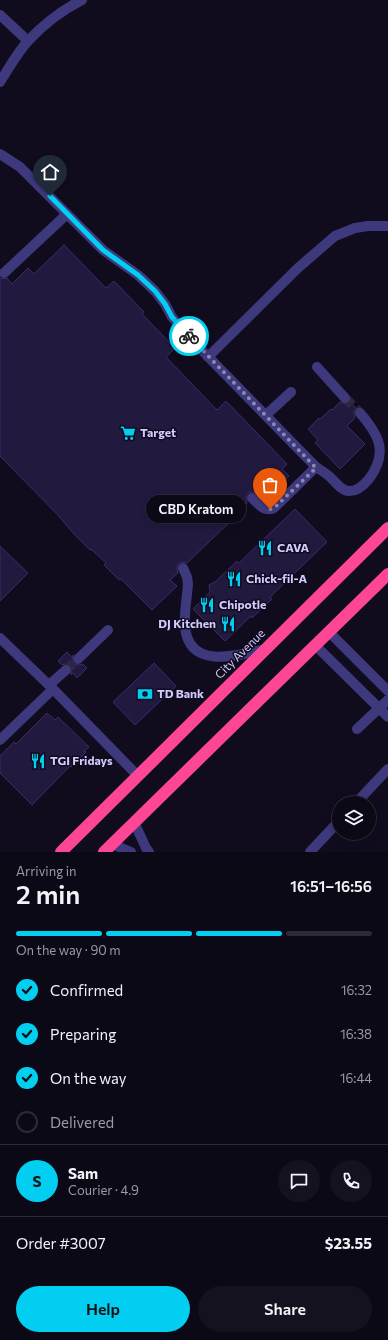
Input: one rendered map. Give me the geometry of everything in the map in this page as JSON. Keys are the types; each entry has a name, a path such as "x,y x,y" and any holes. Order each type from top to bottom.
{"highway":[{"name":"City Avenue","path":"61,852 388,528"},
{"path":"108,848 388,574"}],"street":[{"path":"0,82 28,41 58,15 82,0"},
{"path":"0,14 28,41"},
{"path":"0,154 20,167 103,250 138,275 155,291 178,325 208,357 316,468 330,476 342,489 347,491 358,489 372,476 381,461 382,446 379,438 360,414"},
{"path":"4,273 67,214"},
{"path":"208,357 298,268 335,236 355,228 368,226 388,226"},
{"path":"317,367 345,398"},
{"path":"266,415 291,392"},
{"path":"252,498 263,509 274,508 316,468"},
{"path":"183,568 188,584 185,628 188,639 193,648 202,655 212,657 236,655 265,649"},
{"path":"78,659 108,630"},
{"path":"329,632 388,691"},
{"path":"0,638 51,687 138,776"},
{"path":"315,645 388,717"},
{"path":"0,740 66,670"},
{"path":"357,729 388,700"},
{"path":"363,796 388,769"},
{"path":"134,822 149,852"},
{"path":"310,852 332,828"},
{"path":"108,848 131,852"}],"building":[{"name":"Target","path":"64,245 106,288 114,281 144,312 142,314 175,348 166,357 217,410 226,401 287,464 282,469 289,476 264,500 258,493 248,493 246,497 247,503 235,514 236,516 187,563 183,562 178,564 178,573 170,580 177,586 152,610 121,579 119,580 104,565 106,563 73,533 57,514 0,456 0,278 7,278 12,284 28,268 34,274"},
{"path":"340,402 346,404 350,402 356,408 354,414 355,418 347,426 365,444 340,469 315,443 318,440 308,429 319,418 320,419 331,409 332,410"},
{"path":"295,509 327,542 270,597 272,599 252,618 251,616 225,641 193,609 210,592 209,585 215,582 237,561 239,563"},
{"path":"0,546 28,573 0,601"},
{"path":"67,652 72,657 73,655 72,660 74,664 83,664 87,668 77,678 73,673 71,675 71,665 62,665 58,661"},
{"name":"TD Bank","path":"154,663 176,686 135,725 113,702"},
{"name":"TGI Fridays","path":"47,713 55,720 58,717 89,747 84,751 86,752 71,767 70,766 32,805 0,773 0,756 14,742 16,744"}],"tunnel":[{"path":"345,398 360,413"},
{"path":"66,670 78,659"}],"way so far":[{"path":"189,336 316,468 274,508 270,509"}],"place":[{"name":"Target","path":"128,433"},
{"name":"CBD Kratom","path":"270,509"},
{"name":"CAVA","path":"265,548"},
{"name":"Chick-fil-A","path":"234,579"},
{"name":"Chipotle","path":"207,605"},
{"name":"DJ Kitchen","path":"228,624"},
{"name":"TD Bank","path":"145,694"},
{"name":"TGI Fridays","path":"38,761"}],"route":[{"path":"50,196 103,250 138,275 155,291 178,325 189,336"}]}
